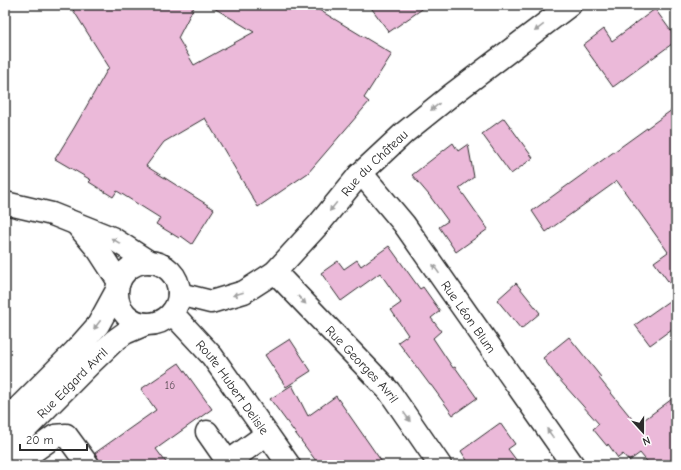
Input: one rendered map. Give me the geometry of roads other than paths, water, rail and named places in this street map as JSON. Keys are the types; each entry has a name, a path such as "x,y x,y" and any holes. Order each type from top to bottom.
{"street":[{"name":"Rue du Château","path":"176,304 211,302 244,292 275,272 319,224 359,175 404,133 450,96 570,5"},
{"name":"Rue Léon Blum","path":"359,175 367,180 404,224 573,465"},
{"name":"Route Hubert Delisle","path":"5,203 52,214 112,238 149,262 168,268 178,285 176,304 289,465"},
{"path":"76,224 99,251 117,287 118,301 121,310 128,317 136,322 146,324 156,323 164,319 176,304"},
{"path":"117,287 123,274 130,267 139,263 149,262"},
{"name":"Rue Georges Avril","path":"275,272 389,391 440,465"},
{"name":"Rue Edgard Avril","path":"5,421 98,325 117,287"},
{"name":"Rue Edgard Avril","path":"5,450 114,341 125,333 146,324"},
{"path":"207,432 227,464 267,434"},
{"path":"14,465 55,436 66,435 88,465"}]}
